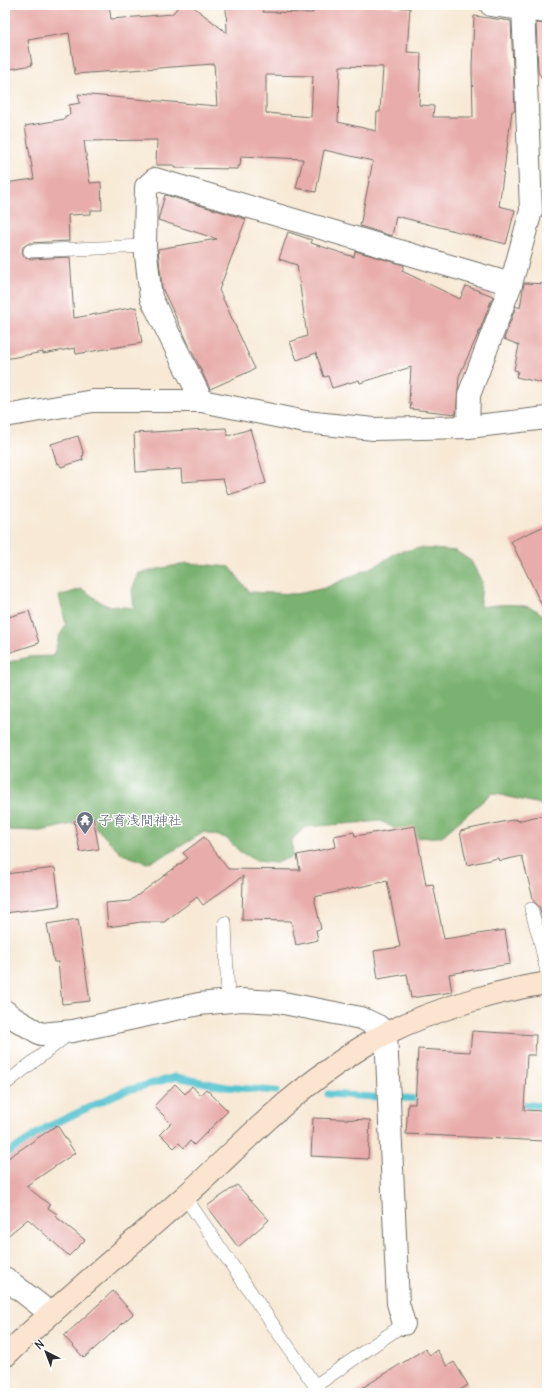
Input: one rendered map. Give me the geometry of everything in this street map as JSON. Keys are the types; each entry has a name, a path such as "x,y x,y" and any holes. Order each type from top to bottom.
{"street":[{"path":"492,5 523,7 547,12"},
{"path":"468,427 469,395 511,284 531,211 523,7"},
{"path":"202,401 151,298 145,246 146,187 154,179 511,284"},
{"path":"5,416 93,401 202,401 306,422 374,429 468,427 547,418"},
{"path":"5,1356 50,1313 185,1197 286,1103 323,1075 386,1034 459,1005 501,993 547,983"},
{"path":"5,1011 15,1019 41,1034 73,1031 199,1004 228,1001 278,1002 361,1018 378,1026 386,1034 398,1303 404,1324"},
{"path":"5,1278 50,1313"}],"lane":[{"path":"30,252 145,246"},
{"path":"531,909 547,972"},
{"path":"225,922 228,1001"},
{"path":"5,1084 73,1031"},
{"path":"185,1197 318,1389 404,1324"}],"green space":[{"path":"421,548 456,551 471,561 482,582 480,607 498,605 526,606 534,609 547,620 547,803 544,805 492,793 441,837 412,838 381,821 305,827 292,840 293,856 276,863 256,861 239,851 226,838 204,832 168,854 147,863 122,854 93,825 72,824 41,831 5,830 5,663 29,657 53,656 59,637 66,624 59,596 82,589 105,605 134,608 132,590 139,573 187,563 230,567 249,592 297,594 325,588 379,564 397,552"}],"building":[{"path":"5,5 109,5 111,19 172,14 180,5 191,5 227,33 226,6 263,5 263,12 313,13 313,5 393,5 393,7 410,8 407,52 421,53 419,105 434,106 433,117 473,117 472,67 474,16 511,21 515,111 512,111 499,206 515,210 506,244 396,216 392,236 360,226 373,161 324,150 316,192 296,188 303,159 241,156 240,166 238,166 238,169 174,168 175,165 156,165 157,140 84,141 90,183 101,182 102,210 91,210 91,214 68,215 69,241 29,243 23,247 22,252 24,256 30,259 70,257 74,318 136,307 142,343 76,354 75,348 5,359 5,183 34,179 25,126 65,119 65,116 70,115 69,105 80,103 78,94 217,106 214,64 75,74 69,33 28,40 32,65 5,70","holes":["340,66 383,67 380,112 377,112 376,131 338,122","266,75 313,76 311,117 266,113"]},
{"path":"536,23 547,24 547,85 538,72"},
{"path":"165,195 246,219 219,290 255,369 210,389 162,288 158,249 217,239 158,220"},
{"path":"288,232 312,240 311,243 354,257 355,251 404,265 402,271 460,299 466,286 493,296 459,376 456,414 410,409 411,367 360,383 359,380 332,388 328,376 324,377 316,353 297,360 290,342 307,336 297,265 279,259"},
{"path":"524,283 547,284 547,384 516,377 518,371 514,370 519,345 504,339 516,306 520,308"},
{"path":"226,428 228,436 250,429 266,483 228,495 223,479 182,482 181,469 136,472 134,433"},
{"path":"78,436 84,455 82,456 83,460 61,467 59,463 57,464 51,444"},
{"path":"547,525 547,616 511,541"},
{"path":"29,611 39,643 5,654 5,618"},
{"path":"547,814 547,924 544,925 539,906 534,902 522,856 499,861 498,858 467,865 460,831"},
{"name":"子育浅間神社","path":"93,817 99,849 80,852 74,821"},
{"path":"415,826 426,885 433,884 444,939 505,930 510,964 449,974 452,992 411,998 407,974 378,979 374,951 400,947 387,881 314,897 321,929 316,930 318,940 296,945 291,921 242,920 243,876 203,905 197,897 164,922 141,922 108,927 106,903 130,901 188,858 183,853 204,837 228,869 300,870 297,855 336,847 334,836 354,832 355,836"},
{"path":"55,868 60,906 5,913 5,874"},
{"path":"78,919 90,1001 62,1004 58,962 54,962 47,924"},
{"path":"472,1031 536,1035 535,1055 527,1055 524,1110 546,1111 544,1141 406,1134 408,1104 415,1104 418,1049 470,1052"},
{"path":"175,1084 185,1094 192,1086 200,1095 206,1089 228,1111 194,1145 190,1141 184,1148 179,1143 174,1148 160,1134 171,1123 154,1106"},
{"path":"313,1118 370,1120 368,1159 311,1156"},
{"path":"57,1125 75,1153 26,1186 50,1205 48,1208 57,1214 55,1216 85,1240 69,1256 28,1219 5,1238 5,1160"},
{"path":"237,1185 269,1220 238,1247 207,1206"},
{"path":"113,1291 133,1314 84,1358 64,1336"},
{"path":"425,1349 430,1355 437,1350 447,1366 454,1362 468,1385 455,1393 354,1393"}],"waterway":[{"path":"5,1155 47,1127 124,1091 176,1077 226,1087 276,1091"},
{"path":"328,1094 374,1097"},
{"path":"403,1098 425,1099"},
{"path":"515,1104 547,1106"}],"place":[{"name":"子育浅間神社","path":"85,835"}]}
